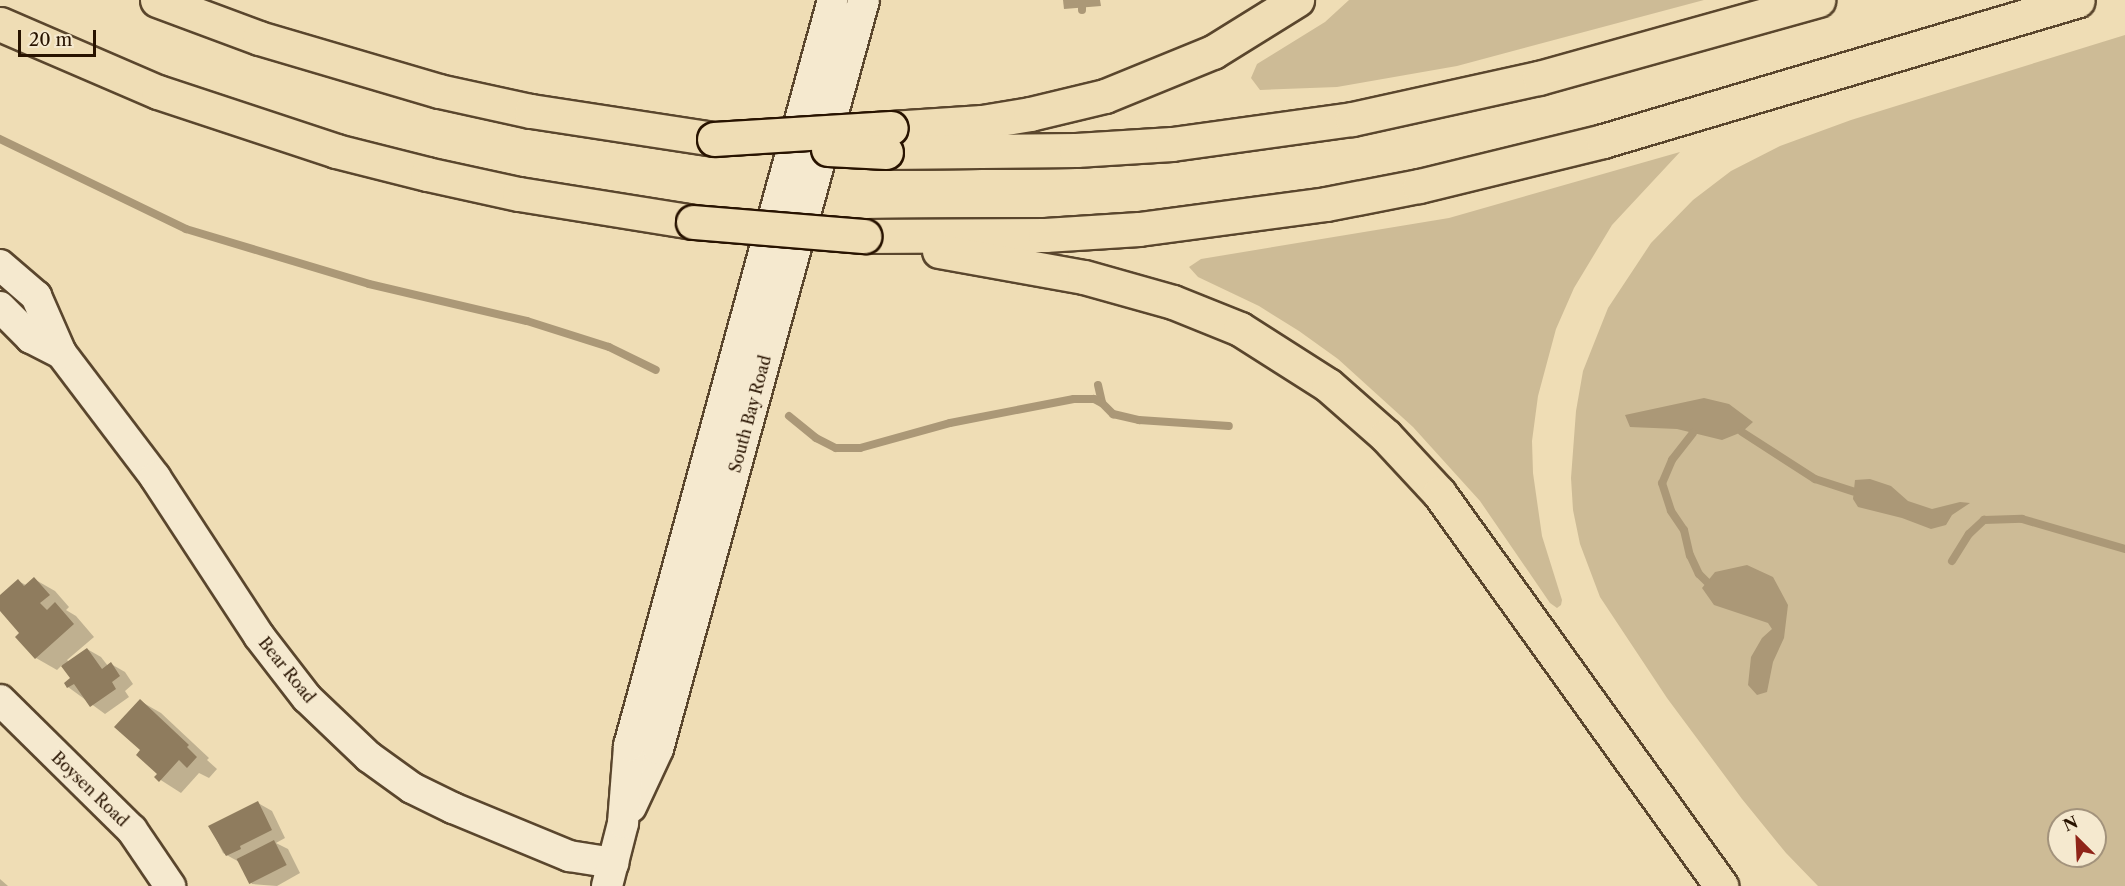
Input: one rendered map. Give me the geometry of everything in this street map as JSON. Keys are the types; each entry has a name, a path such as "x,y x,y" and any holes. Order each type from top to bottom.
{"highway":[{"path":"157,0 259,38 439,91 531,111 714,138 888,140 1076,150 1172,144 1352,119 1539,78 1818,0"},
{"path":"888,140 1030,114 1105,96 1213,52 1297,0"},
{"path":"864,237 1045,235 1139,229 1233,218 1350,200 1419,186 1603,141 2078,0"},
{"path":"0,24 158,92 336,151 427,174 519,194 693,222 864,237 1084,277 1173,302 1240,329 1328,385 1386,436 1439,493 1721,886"}],"street":[{"name":"South Bay Road","path":"610,875 623,823 629,746 833,0"},
{"name":"South Bay Road","path":"623,823 658,749 864,0"},
{"name":"Bear Road","path":"0,265 36,296 61,353 155,477 259,636 307,698 369,757 412,788 453,808 610,875"},
{"name":"Bear Road","path":"0,308 31,338 61,353"},
{"name":"Boysen Road","path":"0,700 132,830 170,886"}],"shaded area":[{"path":"1063,0 1100,0 1101,6 1064,9"},
{"path":"1349,0 1704,0 1457,66 1337,87 1260,90 1251,78 1257,64 1325,22"},
{"path":"2125,35 2125,886 1818,886 1786,853 1742,799 1667,698 1600,597 1580,544 1573,510 1571,478 1576,411 1583,371 1608,308 1651,243 1693,200 1731,171 1780,146 1851,120"},
{"path":"1680,152 1612,225 1574,288 1556,329 1538,396 1532,441 1533,473 1542,536 1562,600 1561,605 1557,608 1550,603 1480,501 1413,427 1338,359 1299,331 1259,306 1198,277 1189,267 1201,259 1449,218"},
{"path":"1704,398 1729,404 1753,422 1742,432 1722,440 1677,429 1630,427 1625,415"},
{"path":"1870,479 1891,486 1908,501 1932,509 1960,502 1970,503 1952,515 1946,525 1931,529 1902,518 1858,507 1853,499 1855,480"},
{"path":"1747,565 1773,577 1788,605 1784,638 1773,662 1767,692 1757,695 1748,685 1751,657 1762,638 1772,629 1768,623 1714,605 1702,588 1715,572"}],"building":[{"path":"34,577 50,595 40,603 47,610 55,602 74,624 35,659 15,637 19,633 0,611 0,595 18,579 24,586"},
{"path":"87,648 102,669 111,662 120,676 112,682 116,689 90,707 74,684 67,688 64,683 70,678 61,666"},
{"path":"140,699 189,745 187,747 197,757 187,768 179,760 159,782 154,777 157,774 136,755 140,750 114,727"},
{"path":"258,801 272,830 240,846 241,849 226,856 208,826"},
{"path":"274,840 287,865 249,884 237,859"}],"waterway":[{"path":"1082,0 1082,10"},
{"path":"0,139 186,229 369,284 527,321 609,347 656,370"},
{"path":"1098,385 1102,403"},
{"path":"789,416 816,438 836,448 860,448 950,423 1074,399 1094,399 1102,403 1113,414 1139,420 1229,426"},
{"path":"1742,432 1815,479 1853,491"},
{"path":"1693,433 1672,460 1662,483 1671,511 1684,530 1690,555 1699,574 1707,582"},
{"path":"1952,561 1969,534 1984,520 2022,519 2125,549"}]}
